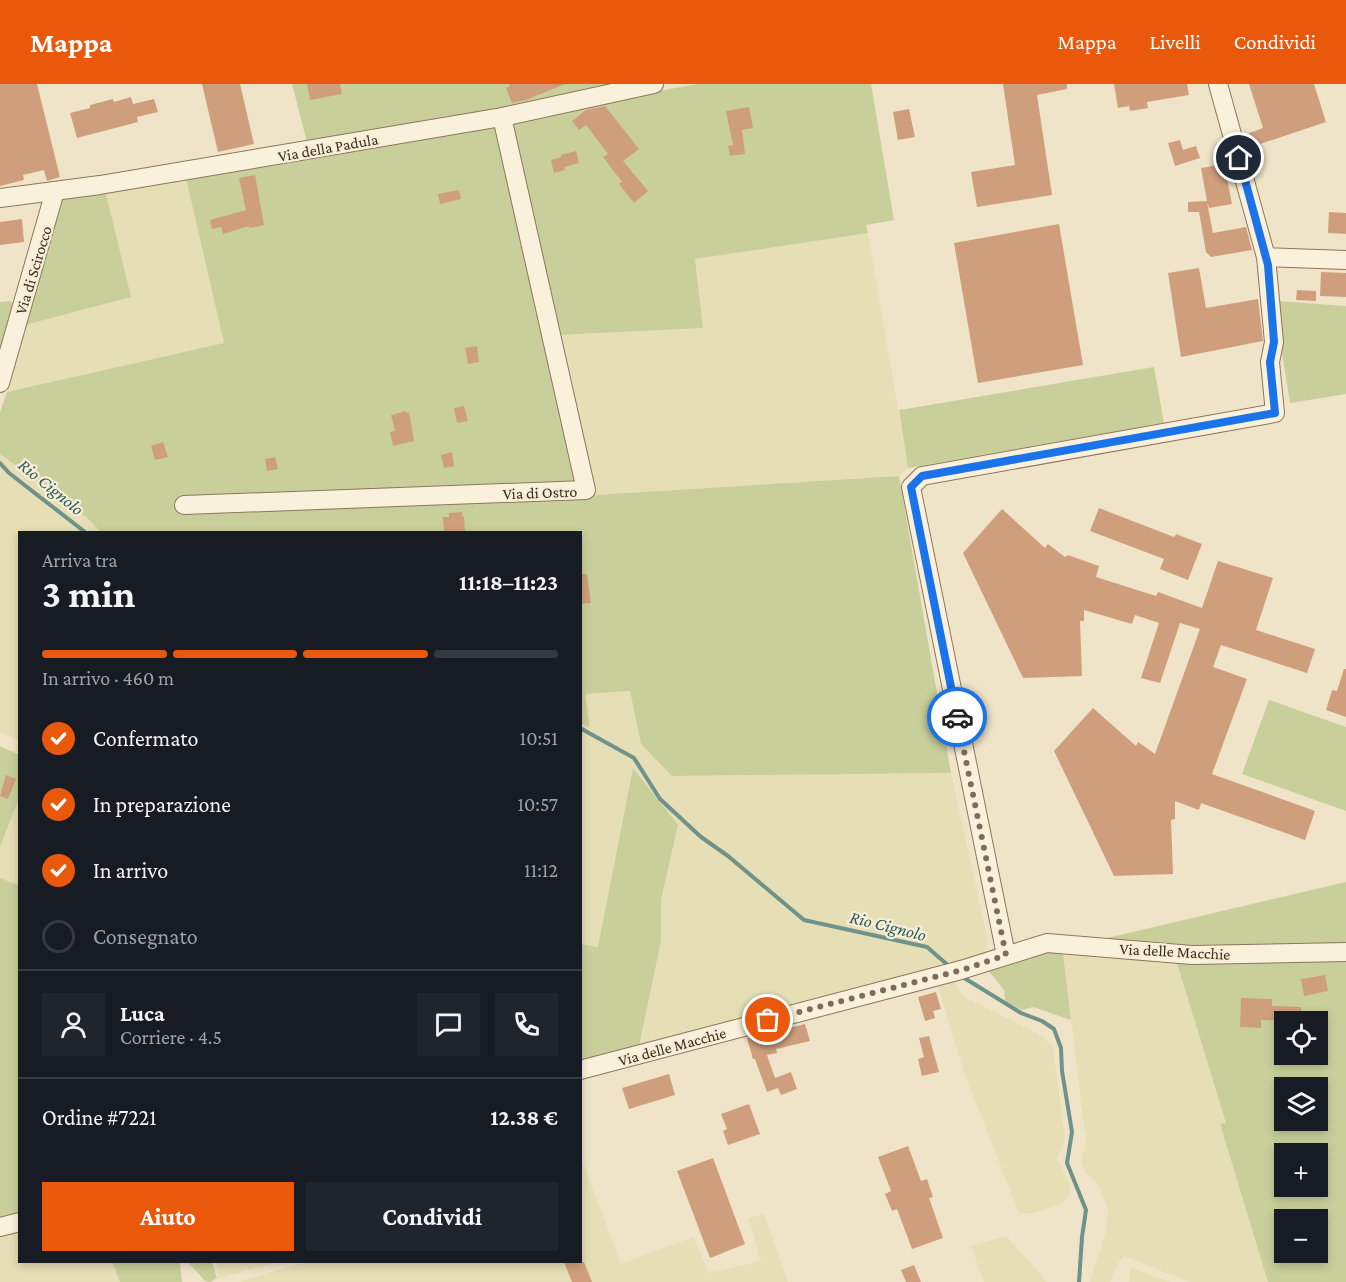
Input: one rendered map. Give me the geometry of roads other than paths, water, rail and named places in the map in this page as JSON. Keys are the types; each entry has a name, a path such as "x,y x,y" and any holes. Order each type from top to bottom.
{"street":[{"name":"Via della Padula","path":"0,198 55,191 502,117 654,84"},
{"path":"1006,955 911,487 922,476 1275,413 1270,362 1274,342 1266,257 1218,84"},
{"name":"Via di Ostro","path":"184,505 586,490 502,117"},
{"name":"Via di Scirocco","path":"0,382 55,191"},
{"path":"1266,257 1346,260"},
{"name":"Via delle Macchie","path":"582,1069 953,972 1047,943 1192,955 1346,952"},
{"path":"0,1227 18,1222"}],"waterway":[{"name":"Rio Cignolo","path":"0,463 9,473 84,531"},
{"name":"Rio Cignolo","path":"582,729 634,758 660,799 701,837 728,856 804,920 927,947 950,967"},
{"name":"Rio Cignolo","path":"961,976 1021,1013 1042,1021 1054,1029 1061,1048 1062,1071 1072,1132 1067,1163 1086,1210 1079,1282"}]}
